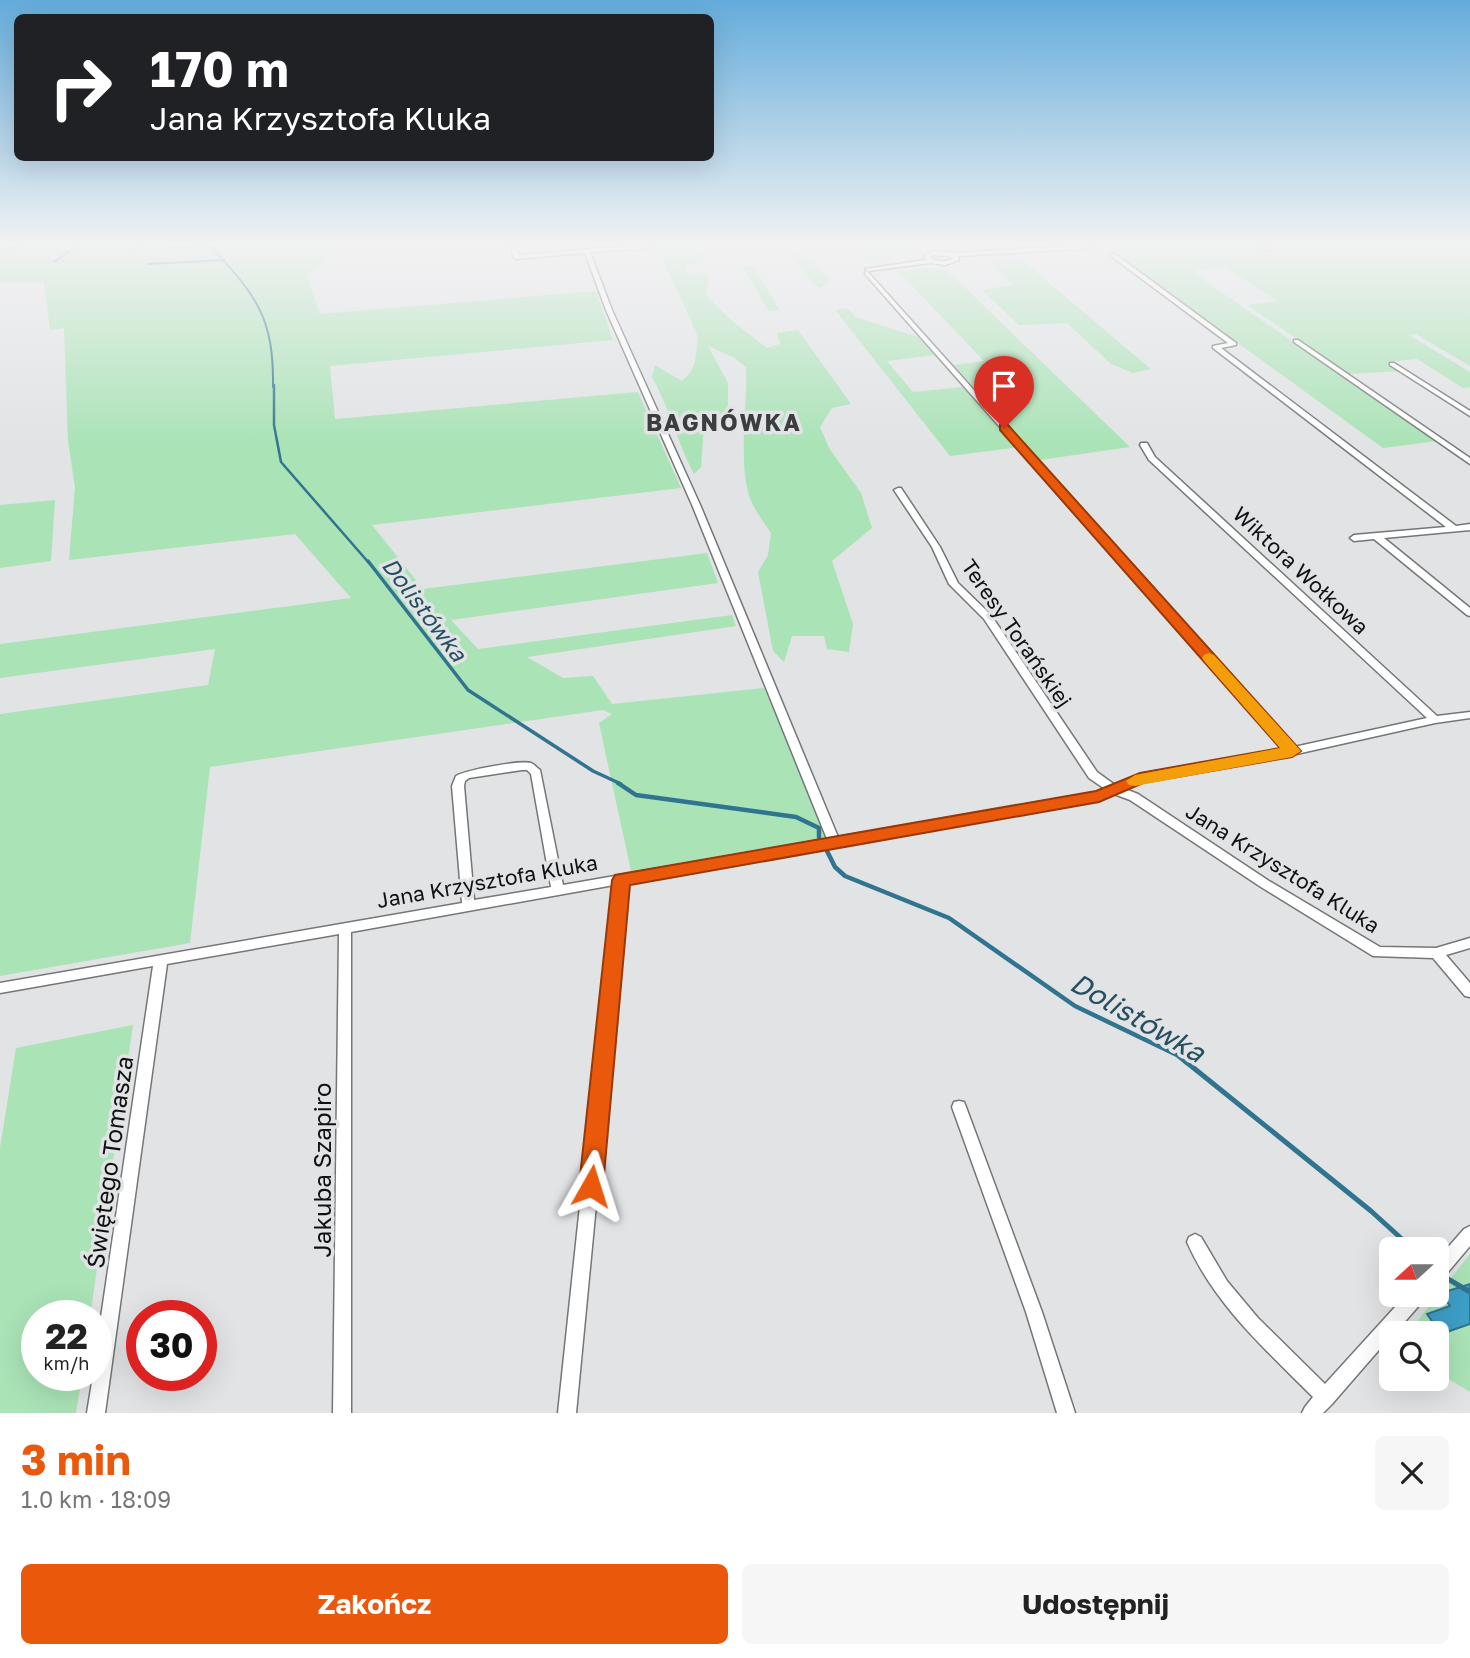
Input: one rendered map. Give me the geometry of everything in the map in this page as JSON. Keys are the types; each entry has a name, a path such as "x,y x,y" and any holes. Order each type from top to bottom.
{"street":[{"path":"610,312 697,507 834,842"},
{"path":"903,312 1292,751"},
{"path":"1190,312 1234,344 1215,347 1453,528"},
{"path":"1296,341 1470,461"},
{"path":"1392,364 1470,414"},
{"name":"Wiktora Wołkowa","path":"1144,446 1152,458 1179,480 1435,720"},
{"name":"Teresy Torańskiej","path":"898,490 936,547 954,584 988,617 1093,775 1115,790"},
{"path":"1354,538 1470,527"},
{"path":"1377,536 1470,613"},
{"path":"1115,790 1140,778 1470,715"},
{"path":"468,905 458,786 460,779 466,775 522,766 530,767 536,773 558,890"},
{"name":"Jana Krzysztofa Kluka","path":"0,988 1099,796 1115,790 1134,797 1265,884 1369,947 1385,953 1436,953 1470,943"},
{"path":"567,1413 621,880"},
{"name":"Jakuba Szapiro","path":"342,1413 345,927"},
{"path":"1436,953 1470,992"},
{"name":"Świętego Tomasza","path":"96,1413 161,959"},
{"path":"959,1107 1034,1312 1066,1413"},
{"path":"1449,1258 1470,1234"},
{"path":"1195,1242 1222,1287 1252,1325 1326,1398"},
{"path":"1311,1413 1406,1307"}],"green space":[{"path":"48,312 603,312 613,340 330,366 335,419 638,392 681,488 372,525 423,589 707,553 718,583 451,620 478,649 732,615 736,626 527,657 563,678 593,676 612,704 764,688 829,837 631,871 599,723 612,714 603,710 210,767 190,943 0,976 0,714 208,685 215,649 0,678 0,644 351,598 295,534 69,560 75,488 68,440 64,328 50,330"},
{"path":"687,312 723,312 767,348 780,344 777,333 798,330 851,404 832,408 820,427 829,448 861,493 872,528 832,561 853,624 849,652 827,649 824,636 792,636 784,662 773,651 758,572 768,555 771,533 753,505 745,475 746,367 733,357 708,346 728,383 728,422 704,426 701,467 694,474 652,377 655,365 682,381 695,362 698,336"},
{"path":"837,312 851,312 855,317 918,337 934,355 887,361 913,392 972,386 954,365 984,361 937,312 990,312 1130,447 1033,461 1020,447 950,456"},
{"path":"1005,312 1083,312 1151,369 1133,373 1111,364 1067,323 1019,325"},
{"path":"1195,312 1250,312 1437,441 1383,448"},
{"path":"1257,312 1470,312 1470,366 1416,334 1409,335 1470,372 1470,387 1463,388 1417,359 1388,362 1400,371 1349,374"},
{"path":"55,500 51,561 0,568 0,505"},
{"path":"133,1025 92,1300 21,1300 21,1391 80,1391 76,1413 0,1413 0,1148 16,1048"},
{"path":"1470,1254 1470,1392 1449,1379 1449,1321 1417,1321 1428,1307 1449,1307 1449,1281"}],"water":[{"path":"1470,1284 1470,1324 1449,1331 1449,1321 1432,1321 1427,1314 1450,1306 1449,1291"}],"waterway":[{"name":"Dolistówka","path":"260,312 270,342 273,387"},
{"name":"Dolistówka","path":"274,385 274,425 281,462 369,563"},
{"name":"Dolistówka","path":"368,561 468,690 593,771 621,784"},
{"name":"Dolistówka","path":"618,783 636,795 796,817 819,828 819,837"},
{"name":"Dolistówka","path":"826,849 835,867 845,876 949,918 1075,1006 1177,1055 1187,1063"},
{"name":"Dolistówka","path":"1185,1061 1400,1237"},
{"name":"Dolistówka","path":"1449,1280 1470,1292"}],"slow traffic":[{"path":"1135,781 1292,751 1209,658"}],"district":[{"name":"BAGNÓWKA","path":"724,422"}],"route":[{"path":"591,1186 621,880 1099,796 1140,778 1292,751 1004,428"}]}
